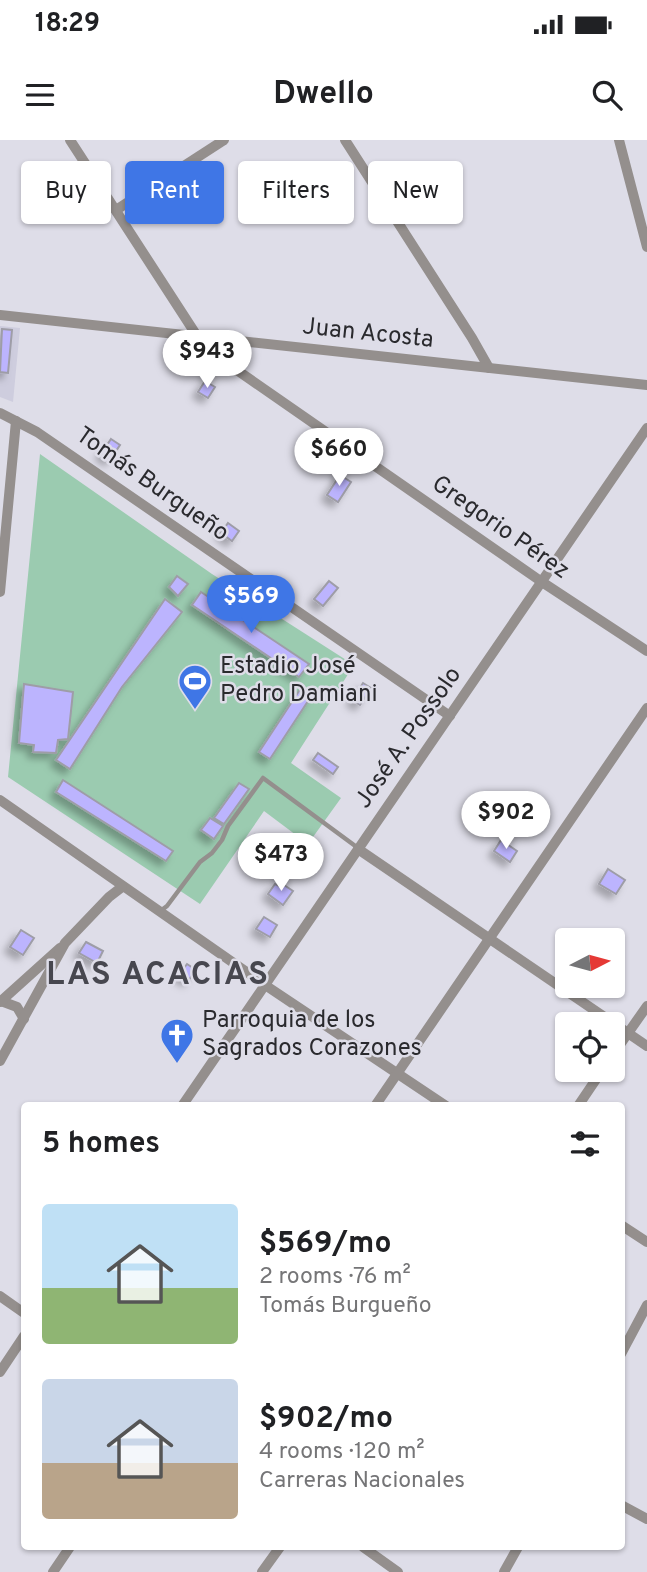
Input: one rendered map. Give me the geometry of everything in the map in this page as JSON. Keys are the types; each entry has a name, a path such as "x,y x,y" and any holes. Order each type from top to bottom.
{"street":[{"name":"Gregorio Pérez","path":"71,140 197,336 218,357 542,582 647,651"},
{"path":"116,210 224,140"},
{"path":"345,140 489,368"},
{"path":"619,140 647,247"},
{"name":"Juan Acosta","path":"0,315 647,384"},
{"name":"Tomás Burgueño","path":"0,413 48,439 450,716"},
{"path":"0,592 16,421"},
{"name":"José A. Possolo","path":"185,1102 647,428"},
{"path":"378,1102 647,708"},
{"path":"0,800 122,887 440,1102"},
{"path":"358,849 647,1046"},
{"path":"0,1002 122,887"},
{"path":"0,1061 65,943"},
{"path":"0,1002 18,1007 24,1018"},
{"path":"625,1037 647,1006"},
{"path":"581,1102 594,1082"},
{"path":"625,1228 647,1242"},
{"path":"0,1296 21,1310"},
{"path":"625,1347 647,1306"},
{"path":"0,1372 21,1340"},
{"path":"625,1507 647,1519"},
{"path":"53,1572 68,1550"},
{"path":"262,1572 277,1550"},
{"path":"367,1550 398,1572"},
{"path":"504,1572 516,1550"}],"lane":[{"path":"159,912 167,906 200,862 212,853 264,778 358,849"}],"shaded area":[{"path":"0,326 20,328 13,402 0,397"}],"green space":[{"path":"40,454 212,574 354,665 291,763 341,798 308,844 264,811 200,904 8,777"}],"building":[{"path":"2,329 12,330 8,373 0,372"},
{"path":"205,381 215,387 208,398 198,392"},
{"path":"111,439 120,445 110,460 101,454"},
{"path":"340,475 351,482 338,502 327,495"},
{"path":"228,523 239,531 232,541 221,533"},
{"path":"177,576 188,584 178,596 169,587"},
{"path":"329,581 338,588 323,606 314,599"},
{"path":"201,592 309,664 299,677 192,605"},
{"path":"165,599 182,612 122,687 70,769 56,760"},
{"path":"363,683 371,688 360,705 352,700"},
{"path":"24,684 73,692 68,739 58,740 56,753 33,752 34,745 19,743"},
{"path":"301,688 312,695 270,759 259,752"},
{"path":"318,753 338,767 333,774 313,760"},
{"path":"63,780 173,851 166,861 56,792"},
{"path":"239,783 249,789 224,824 214,818"},
{"path":"210,818 223,826 214,839 201,830"},
{"path":"501,840 517,851 510,862 494,851"},
{"path":"608,869 625,880 616,894 599,884"},
{"path":"281,883 293,891 283,905 268,894 275,884 279,886"},
{"path":"264,917 277,925 270,937 256,929"},
{"path":"21,930 34,938 23,955 10,947"},
{"path":"86,942 103,951 97,963 79,953"},
{"path":"187,964 196,970 188,981 179,975"}],"place":[{"name":"Estadio José Pedro Damiani","path":"195,711"},
{"name":"Parroquia de los Sagrados Corazones","path":"177,1065"}],"district":[{"name":"LAS ACACIAS","path":"158,976"}]}
